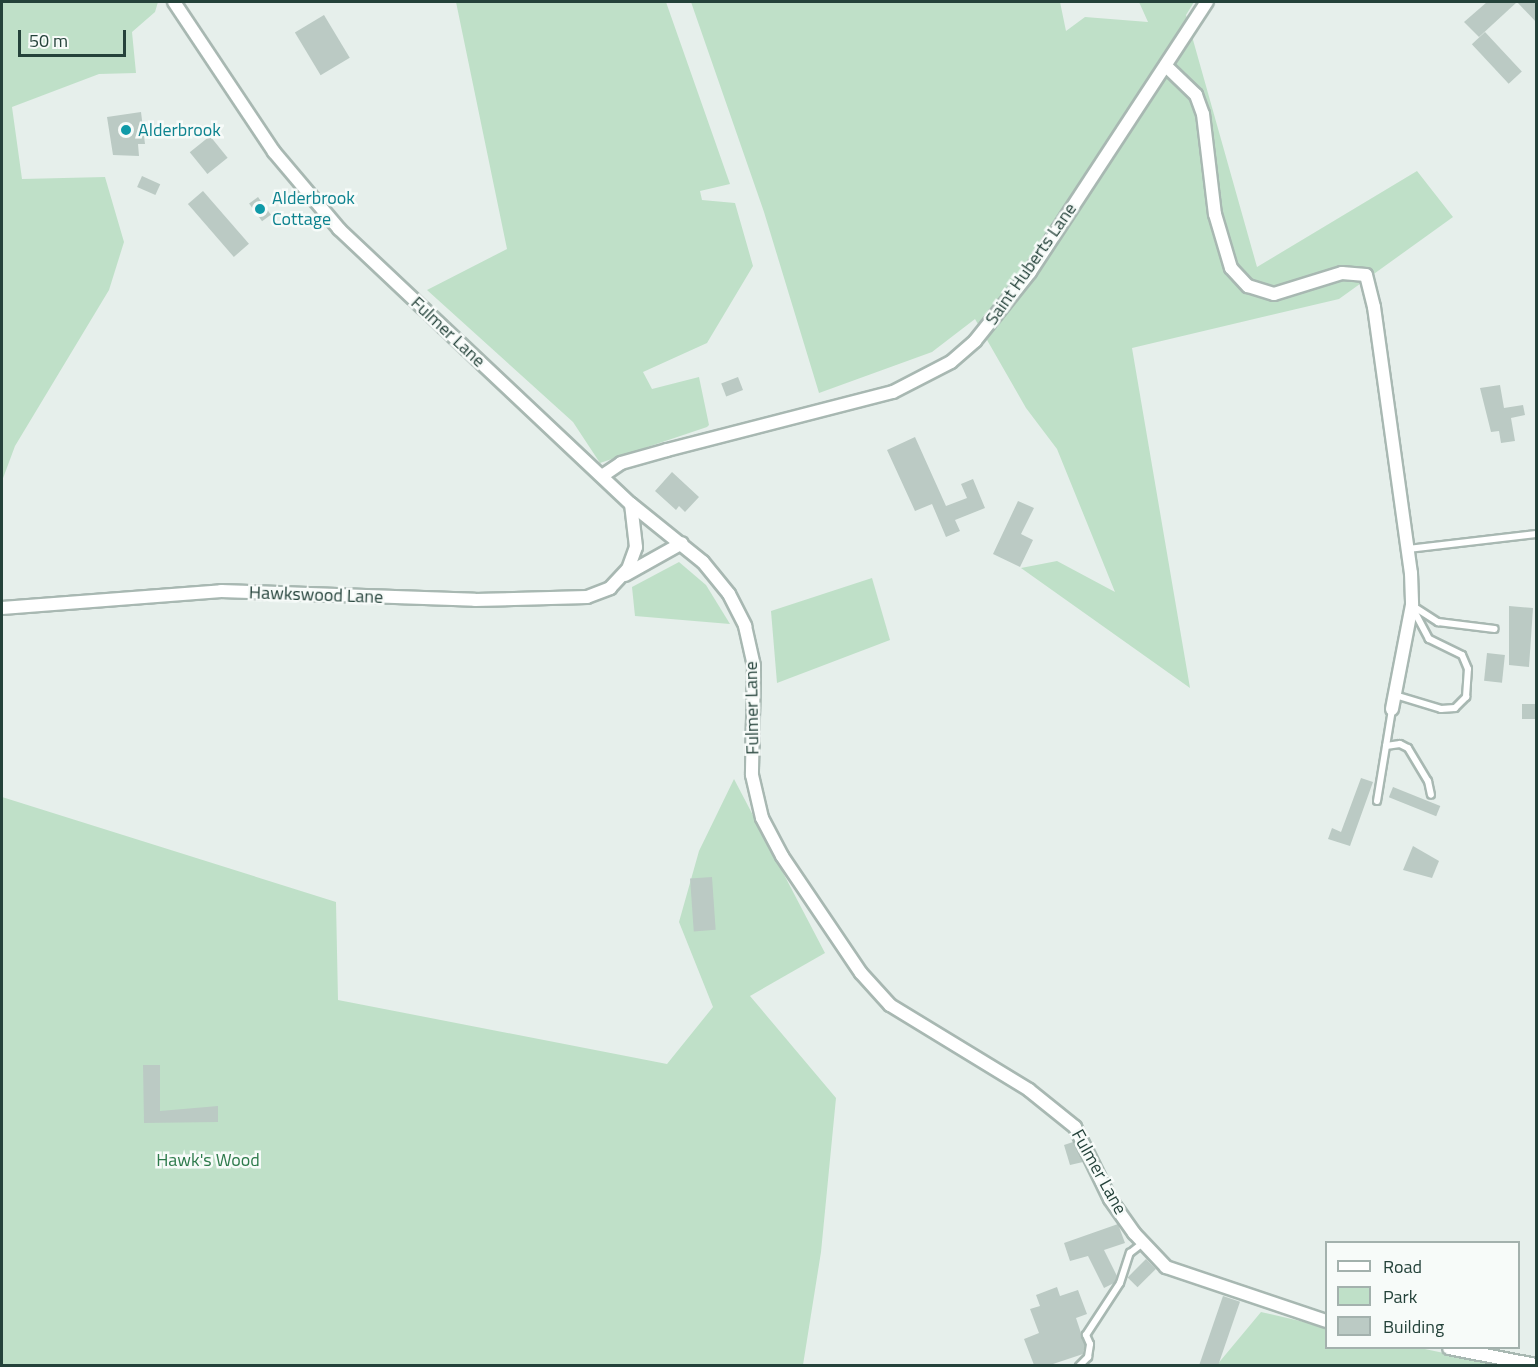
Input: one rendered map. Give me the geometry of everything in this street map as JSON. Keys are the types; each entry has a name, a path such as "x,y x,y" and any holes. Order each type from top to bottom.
{"street":[{"name":"Fulmer Lane","path":"174,2 274,152 339,229 631,504 704,562 729,594 745,626 754,666 752,776 762,818 782,856 861,973 890,1005 1029,1090 1075,1127 1110,1199 1143,1243 1166,1267 1325,1321"},
{"name":"Saint Huberts Lane","path":"602,476 621,464 658,453 893,392 951,362 975,341 1030,272 1207,2"},
{"path":"1166,66 1196,95 1221,241 1236,274 1248,286 1274,294 1342,273 1366,275 1374,307 1407,549 1412,605 1392,709"},
{"path":"624,576 636,547 631,504"},
{"name":"Hawkswood Lane","path":"2,608 221,591 557,600 600,593 624,576 682,543"},
{"path":"1459,1349 1536,1365"}],"lane":[{"path":"1407,549 1536,534"},
{"path":"1412,605 1438,622 1495,629"},
{"path":"1395,695 1441,709 1455,708 1466,697 1468,669 1462,655 1429,639 1412,605"},
{"path":"1377,801 1392,709"},
{"path":"1386,746 1400,744 1408,748 1428,781 1431,795"},
{"path":"1079,1365 1088,1357 1090,1344 1086,1335 1120,1283 1131,1253 1143,1243"}],"green space":[{"path":"2,2 158,2 155,12 132,32 136,73 99,74 12,107 22,179 105,177 124,242 109,290 15,446 2,481"},
{"path":"456,2 666,2 730,184 700,191 702,200 735,203 753,266 707,343 643,372 652,389 699,377 709,425 707,427 600,463 573,422 427,290 507,249"},
{"path":"691,2 1060,2 1066,31 1085,17 1148,22 1139,2 1194,2 1186,15 1257,267 1417,171 1453,217 1339,299 1132,348 1190,688 1021,568 1057,561 1115,592 1057,449 1026,408 975,319 932,352 819,393 764,212"},
{"path":"679,562 706,585 730,624 635,616 632,587"},
{"path":"872,578 890,640 777,683 771,611"},
{"name":"Hawk's Wood","path":"734,779 825,953 750,996 836,1098 821,1252 803,1365 2,1365 2,797 336,902 338,1000 667,1064 713,1007 679,922 699,851"},
{"path":"1261,1312 1325,1327 1325,1349 1425,1349 1501,1365 1216,1366"}],"building":[{"path":"1487,2 1517,2 1479,37 1464,22"},
{"path":"1517,2 1536,2 1536,22"},
{"path":"324,15 350,58 321,75 295,33"},
{"path":"1485,32 1522,71 1509,84 1472,44"},
{"name":"Alderbrook","path":"141,112 145,144 138,144 139,156 113,155 107,117"},
{"path":"210,136 228,158 207,174 190,152"},
{"path":"142,176 160,184 155,195 137,187"},
{"path":"203,191 249,244 234,257 188,204"},
{"name":"Alderbrook Cottage","path":"258,197 271,215 262,221 249,203"},
{"path":"738,377 743,390 726,397 721,383"},
{"path":"1500,385 1504,408 1523,405 1525,415 1511,418 1515,441 1501,443 1499,431 1491,432 1480,388"},
{"path":"915,437 946,506 967,498 961,484 973,479 985,508 955,520 960,531 946,537 932,504 915,511 887,450"},
{"path":"672,472 699,497 685,512 679,506 676,510 655,491"},
{"path":"1018,501 1034,508 1021,534 1033,540 1020,567 993,554"},
{"path":"1509,606 1533,608 1529,667 1509,665"},
{"path":"1487,653 1505,655 1502,683 1484,681"},
{"path":"1522,704 1536,704 1536,719 1522,719"},
{"path":"1361,778 1373,782 1350,846 1328,839 1332,828 1341,832"},
{"path":"1393,787 1440,806 1436,816 1389,797"},
{"path":"1413,846 1439,861 1432,878 1403,870"},
{"path":"712,877 716,930 694,931 690,879"},
{"path":"143,1065 160,1065 160,1111 218,1106 218,1122 144,1123"},
{"path":"1073,1142 1083,1162 1070,1165 1064,1145"},
{"path":"1118,1224 1125,1243 1104,1250 1117,1276 1114,1283 1104,1288 1088,1256 1070,1261 1064,1243"},
{"path":"1146,1259 1156,1269 1138,1287 1128,1277"},
{"path":"1057,1287 1060,1296 1078,1290 1087,1314 1076,1318 1085,1345 1083,1354 1050,1365 1034,1365 1024,1339 1039,1333 1030,1309 1040,1306 1036,1295"},
{"path":"1223,1296 1240,1302 1218,1366 1199,1366"}],"place":[{"name":"Alderbrook","path":"126,130"},
{"name":"Alderbrook Cottage","path":"260,209"}]}
